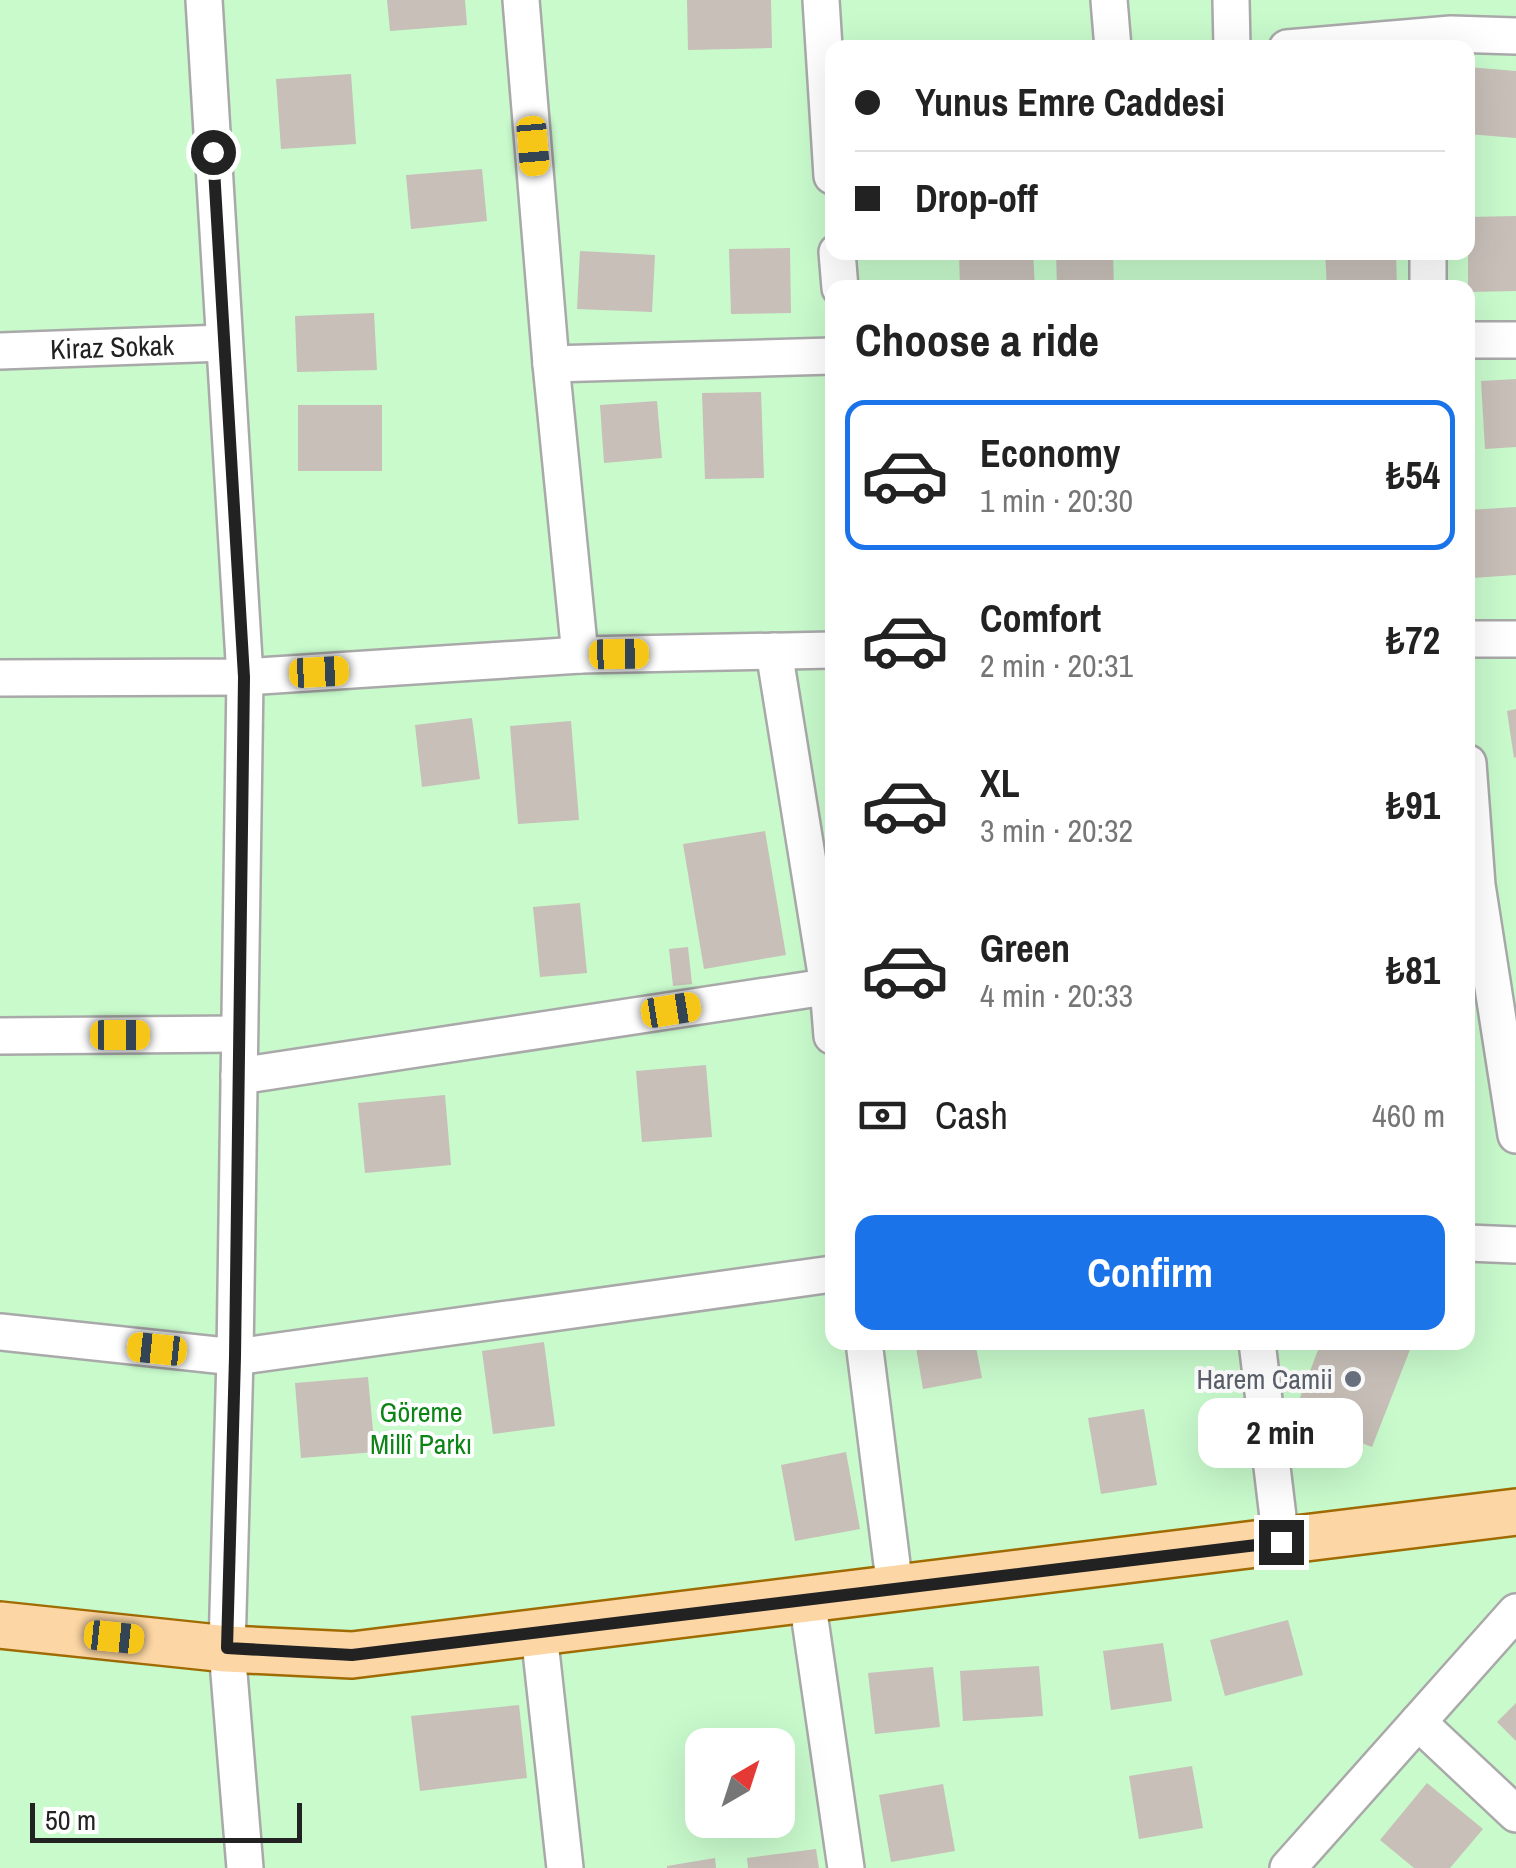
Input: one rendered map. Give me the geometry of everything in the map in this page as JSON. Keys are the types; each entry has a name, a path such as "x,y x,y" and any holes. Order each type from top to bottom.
{"main road":[{"path":"0,1626 227,1648 352,1655 1516,1512"}],"street":[{"path":"204,0 244,677 227,1648 245,1868"},
{"path":"521,0 580,655"},
{"path":"822,0 826,40"},
{"path":"1109,0 1112,40"},
{"path":"1231,0 1232,40"},
{"path":"1350,40 1452,27 1516,36"},
{"path":"1475,340 1516,340"},
{"name":"Kiraz Sokak","path":"0,351 224,343"},
{"path":"551,364 825,356"},
{"path":"1475,638 1516,639"},
{"path":"0,678 244,677 580,655 825,650"},
{"path":"774,651 825,956"},
{"path":"1475,870 1477,954 1507,1022 1516,1135"},
{"path":"239,1076 825,987"},
{"path":"0,1036 240,1034"},
{"path":"1475,1243 1516,1245"},
{"path":"0,1332 235,1357 825,1275"},
{"path":"865,1350 895,1588"},
{"path":"1258,1350 1281,1542"},
{"path":"807,1599 846,1868"},
{"path":"1288,1868 1516,1612"},
{"path":"539,1632 566,1868"},
{"path":"1418,1722 1516,1814"}],"green space":[{"name":"Göreme Millî Parkı","path":"0,0 1516,0 1516,1868 0,1868"}],"building":[{"path":"387,0 465,0 467,25 390,31"},
{"path":"687,0 771,0 772,48 688,50"},
{"path":"1475,68 1516,71 1516,138 1475,135"},
{"path":"351,74 356,144 281,149 276,79"},
{"path":"482,169 487,221 411,229 406,175"},
{"path":"1516,216 1516,291 1475,292 1475,280 1468,280 1468,260 1475,260 1475,217"},
{"path":"790,248 791,313 731,314 729,249"},
{"path":"580,251 655,255 652,312 577,309"},
{"path":"959,260 1033,260 1035,280 960,280"},
{"path":"1056,260 1113,260 1114,280 1057,280"},
{"path":"1325,260 1396,260 1397,280 1327,280"},
{"path":"374,313 377,370 297,372 295,316"},
{"path":"1516,379 1516,447 1485,449 1481,381"},
{"path":"761,392 764,478 705,479 702,393"},
{"path":"657,401 662,458 604,463 600,405"},
{"path":"298,405 382,405 382,471 298,471"},
{"path":"1516,507 1516,575 1475,578 1475,510"},
{"path":"1516,709 1516,757 1514,758 1507,711"},
{"path":"472,718 480,779 422,787 415,725"},
{"path":"571,721 579,820 518,824 510,726"},
{"path":"765,831 786,955 704,969 683,844"},
{"path":"580,903 587,973 540,977 533,907"},
{"path":"688,947 692,984 673,986 669,949"},
{"path":"706,1065 712,1137 642,1142 636,1071"},
{"path":"445,1095 451,1165 365,1173 358,1103"},
{"path":"544,1342 555,1426 493,1434 482,1351"},
{"path":"916,1350 977,1350 982,1378 923,1389"},
{"name":"Harem Camii","path":"1318,1350 1410,1350 1372,1447 1293,1416"},
{"path":"368,1377 375,1452 301,1458 295,1383"},
{"path":"1144,1409 1157,1485 1101,1494 1088,1418"},
{"path":"846,1452 860,1529 795,1541 781,1465"},
{"path":"1288,1620 1303,1675 1225,1696 1210,1640"},
{"path":"1163,1643 1172,1701 1111,1710 1103,1651"},
{"path":"1039,1666 1043,1716 963,1721 960,1671"},
{"path":"933,1667 940,1727 875,1734 868,1673"},
{"path":"1516,1703 1516,1741 1497,1722"},
{"path":"519,1705 527,1778 420,1791 411,1716"},
{"path":"1192,1766 1203,1828 1139,1839 1129,1776"},
{"path":"1427,1783 1483,1829 1450,1868 1414,1868 1380,1840"},
{"path":"943,1784 955,1851 891,1862 879,1795"},
{"path":"816,1849 819,1868 748,1868 747,1858"},
{"path":"715,1858 716,1868 667,1868 667,1866"}],"place":[{"name":"Harem Camii","path":"1353,1379"}],"route":[{"path":"213,152 244,677 227,1648 352,1655 1281,1542"}]}
